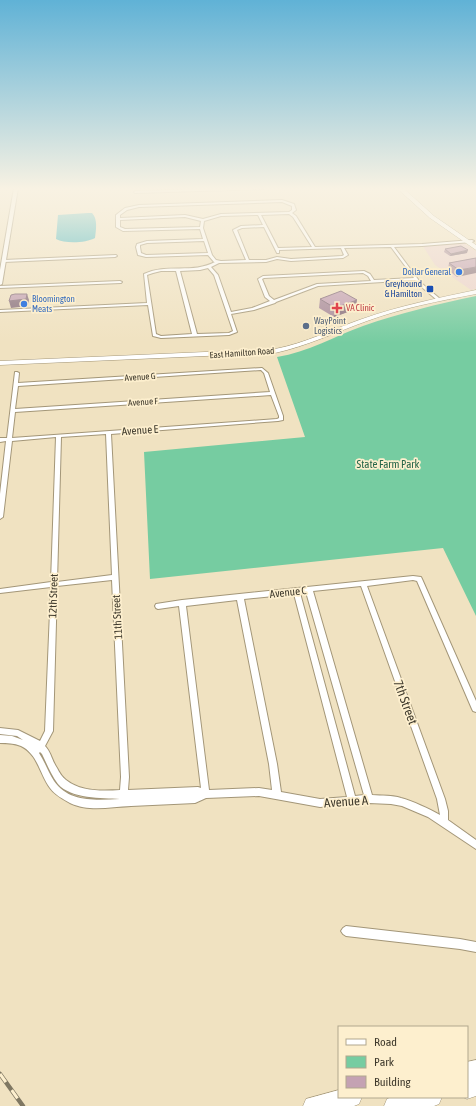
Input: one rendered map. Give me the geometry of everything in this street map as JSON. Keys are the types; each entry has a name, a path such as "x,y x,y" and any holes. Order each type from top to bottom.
{"highway":[{"path":"472,242 476,248"},
{"path":"312,1106 348,1098"},
{"path":"394,1106 428,1098"}],"main road":[{"name":"East Hamilton Road","path":"0,363 275,351 300,345 381,314 438,299 476,292"}],"street":[{"path":"8,240 0,286 120,282"},
{"path":"209,254 149,256 142,255 138,252 138,245 147,242 204,240 209,254 218,262"},
{"path":"239,240 248,262"},
{"path":"272,240 277,249 277,258"},
{"path":"309,240 314,248"},
{"path":"277,249 472,242"},
{"path":"392,246 416,279 424,288 438,299"},
{"path":"209,267 216,275 235,330 233,333 196,336 156,336 152,334 144,278 146,273 209,267 218,262 268,261 277,258 291,260 343,257 346,255 342,247"},
{"path":"4,261 115,256"},
{"path":"178,270 196,336"},
{"path":"274,302 266,294 260,279 263,277 364,272 369,275 373,281"},
{"path":"229,313 247,311 317,285 416,279"},
{"path":"0,311 148,304"},
{"name":"Avenue G","path":"16,385 264,370 273,393"},
{"path":"0,517 17,373"},
{"name":"Avenue F","path":"13,411 273,393"},
{"name":"Avenue E","path":"0,440 280,419 281,416 273,393"},
{"name":"11th Street","path":"108,432 120,672 125,794 124,802"},
{"name":"12th Street","path":"38,749 49,731 59,436"},
{"path":"0,591 115,576"},
{"name":"Avenue C","path":"158,606 413,578 419,580 476,709"},
{"name":"7th Street","path":"363,584 441,799 444,811 444,822"},
{"path":"309,590 368,799"},
{"path":"296,591 352,801"},
{"path":"240,597 273,764 276,794"},
{"path":"182,603 206,794"},
{"name":"Avenue A","path":"0,731 18,732 30,737 38,749 52,784 65,796 75,801 100,804 195,799 206,794 243,792 276,794 307,802 320,803 380,798 402,802 444,822 476,845"},
{"name":"Avenue A","path":"0,739 12,739 45,751 53,769 62,782 69,787 85,793 94,795 198,791 206,794"},
{"path":"346,931 476,947"}],"shaded area":[{"path":"464,243 476,251 476,289 471,290 435,265 423,246"}],"green space":[{"name":"State Farm Park","path":"476,296 476,616 443,548 150,579 144,452 305,437 277,357 300,351 363,326 391,317"}],"water":[{"path":"57,240 92,240 76,242"}],"building":[{"path":"461,246 468,250 451,254 445,249"},
{"path":"476,258 476,267 459,270 449,263"},
{"path":"341,291 357,300 335,308 320,299"},
{"path":"27,294 26,299 9,301 11,295"}],"railway":[{"path":"0,1074 23,1106"}],"place":[{"name":"Dollar General","path":"459,272"},
{"name":"Greyhound & Hamilton","path":"430,289"},
{"name":"Bloomington Meats","path":"24,304"},
{"name":"VA Clinic","path":"337,308"},
{"name":"WayPoint Logistics","path":"306,326"}]}
